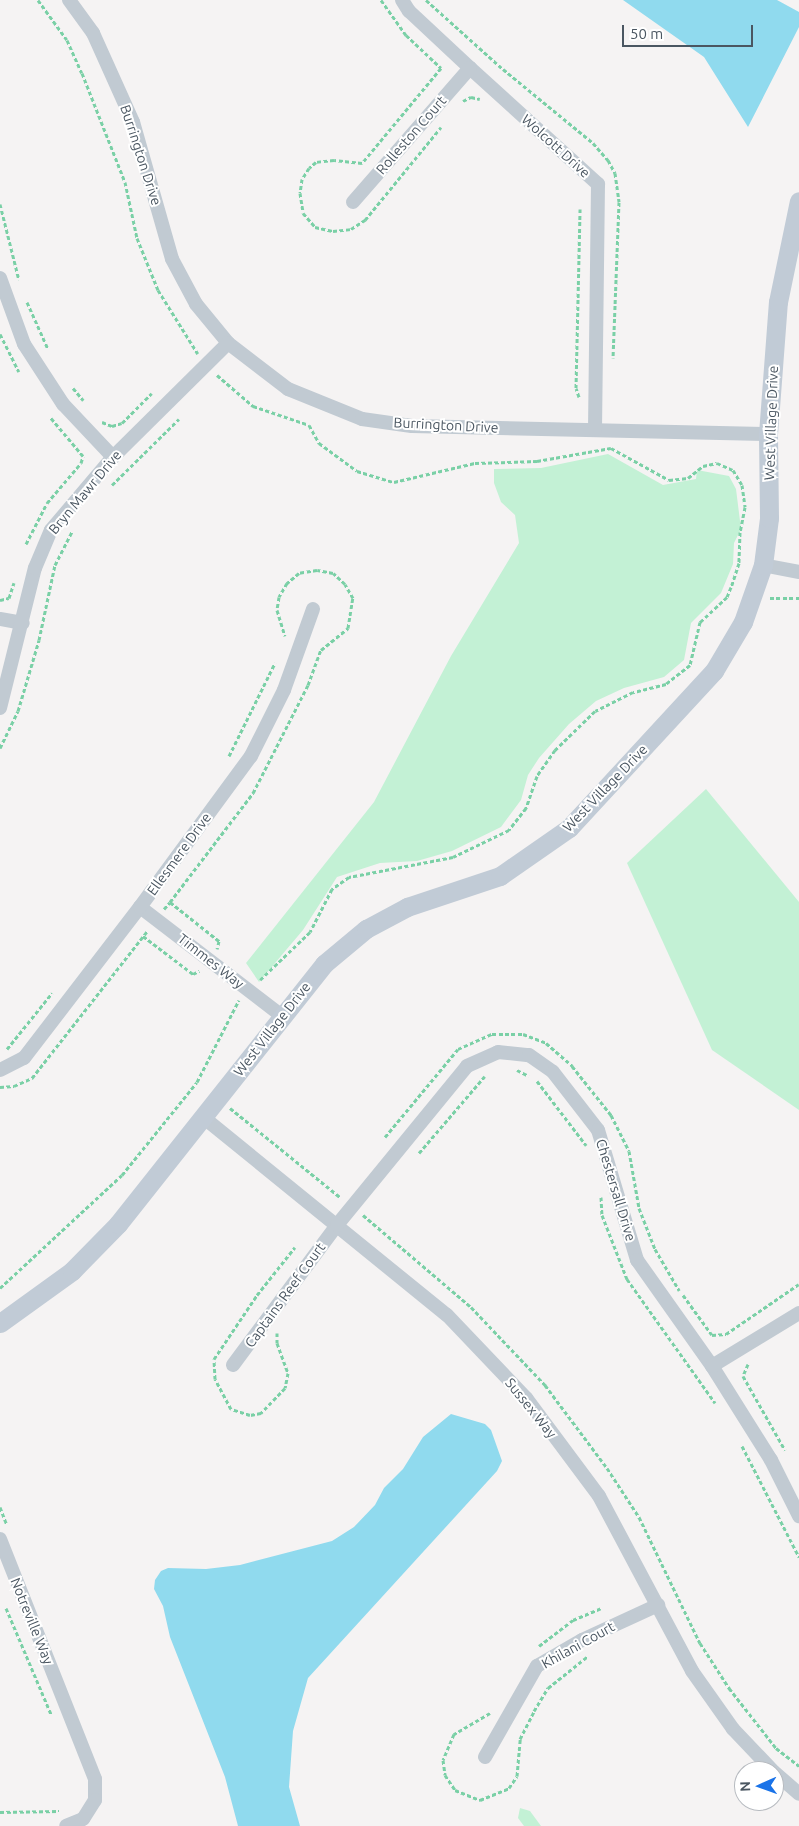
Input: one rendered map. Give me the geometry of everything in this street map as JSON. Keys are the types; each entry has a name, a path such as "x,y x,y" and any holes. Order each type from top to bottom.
{"street":[{"name":"Burrington Drive","path":"69,0 93,33 133,122 172,260 196,304 228,343 288,389 362,419 412,426 768,434"},
{"name":"Wolcott Drive","path":"402,0 409,11 598,184 595,430"},
{"name":"Rolleston Court","path":"353,202 470,68"},
{"name":"West Village Drive","path":"0,1324 72,1271 118,1224 324,964 366,929 407,908 500,876 569,828 714,671 743,622 763,565 769,518 768,434 778,302 799,201"},
{"path":"0,278 29,351 63,404 113,457"},
{"name":"Bryn Mawr Drive","path":"0,708 23,624 35,568 51,530 113,457 228,343"},
{"path":"763,565 799,572"},
{"name":"Ellesmere Drive","path":"0,1070 24,1058 140,907 251,756 284,690 313,609"},
{"path":"0,619 23,624"},
{"name":"Timmes Way","path":"140,907 282,1016"},
{"name":"Chestersall Drive","path":"336,1225 468,1066 498,1052 529,1055 553,1072 598,1130 637,1260 712,1366 771,1460 799,1516"},
{"name":"Sussex Way","path":"203,1117 447,1315 526,1398 598,1496 692,1671 733,1730 764,1761"},
{"name":"Captains Reef Court","path":"233,1365 336,1225"},
{"path":"712,1366 799,1314"},
{"name":"Notreville Way","path":"0,1539 95,1779 95,1800 83,1819 66,1826"},
{"name":"Khilani Court","path":"486,1757 537,1666 582,1640 658,1605"},
{"name":"Sussex Way","path":"784,1780 799,1794"}],"path":[{"path":"0,1288 122,1175 196,1082 239,1000 310,932 332,889 349,878 453,857 509,830 526,808 537,776 555,750 595,711 633,692 666,684 690,664 700,622 727,597 731,587 739,563 740,532 745,507 742,485 733,470 717,463 703,466 688,478 669,480 611,448 537,461 475,463 394,482 357,471 320,443 309,425 253,406 196,352 158,290 137,238 125,182 82,73 66,40 38,0"},
{"path":"381,0 406,35 440,68 362,163 334,160 316,162 309,168 302,179 300,193 303,213 315,227 333,231 351,229 365,220 444,124"},
{"path":"456,109 471,97 487,104"},
{"path":"581,200 576,388 580,398 595,410"},
{"path":"0,204 20,282"},
{"path":"26,298 50,354"},
{"path":"0,334 19,372"},
{"path":"70,384 87,406"},
{"path":"99,420 112,426 122,423 152,393"},
{"path":"25,548 47,503 81,463 83,456 51,418"},
{"path":"106,491 180,419"},
{"path":"0,748 18,711 39,640 55,565 77,525"},
{"path":"0,600 9,598 15,580"},
{"path":"0,1087 14,1086 32,1078 156,919 170,902 219,941 219,946 200,971 193,974 143,936"},
{"path":"752,1361 745,1366 743,1376 787,1454"},
{"path":"6,1608 52,1718"},
{"path":"0,1812 58,1812 66,1808"}],"green space":[{"path":"608,454 663,485 696,479 697,470 729,476 736,489 741,529 734,543 733,564 721,593 691,623 684,660 664,677 624,688 596,701 569,724 539,758 528,775 521,800 501,827 452,851 417,861 380,863 337,877 303,930 259,982 246,963 374,802 451,656 519,543 515,515 501,502 494,483 494,469 541,468"},
{"path":"706,789 799,902 799,1110 712,1050 627,863"},
{"path":"520,1808 530,1811 541,1826 524,1826 518,1818"}],"water":[{"path":"623,0 777,0 799,12 799,27 748,127 704,57"},
{"path":"451,1414 485,1424 491,1430 502,1461 497,1471 308,1678 293,1731 289,1787 300,1826 238,1826 225,1777 170,1637 163,1606 154,1589 155,1580 161,1571 168,1568 206,1569 240,1565 332,1541 354,1527 375,1505 384,1488 403,1469 423,1437"}]}
